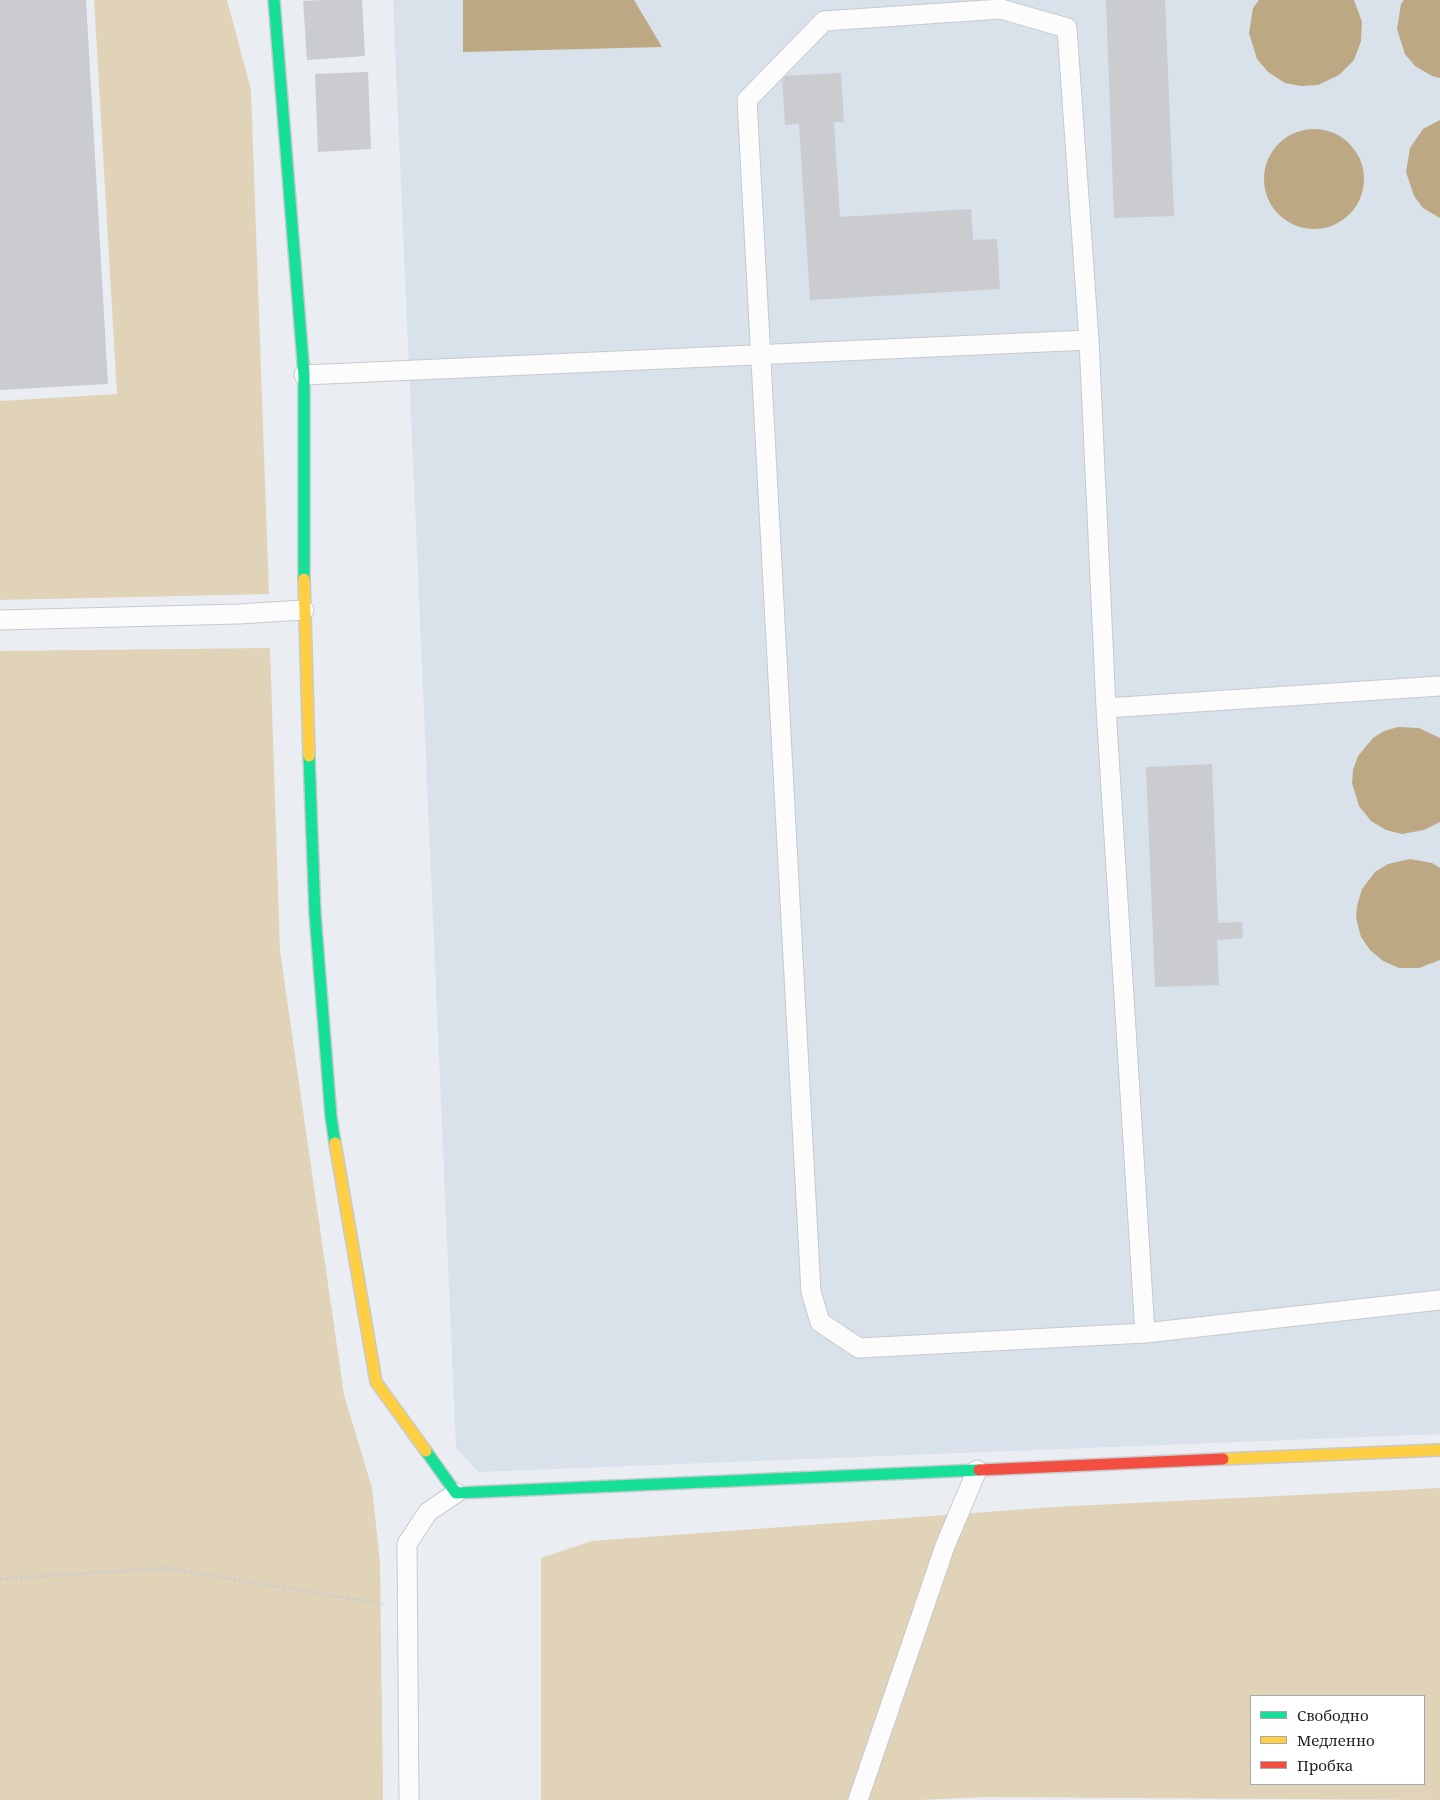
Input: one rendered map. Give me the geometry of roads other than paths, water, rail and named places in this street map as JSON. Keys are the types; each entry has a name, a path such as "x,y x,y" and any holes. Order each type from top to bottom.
{"street":[{"path":"274,0 304,374 304,610 315,914 331,1117 376,1382 456,1493 1440,1450"}],"lane":[{"path":"1145,1333 1106,708 1089,340 1067,28 1000,9 824,21 747,100 810,1282 820,1322 859,1348 1145,1333 1440,1300"},
{"path":"304,374 1089,340"},
{"path":"0,620 239,614 304,610"},
{"path":"1106,708 1440,686"},
{"path":"858,1800 945,1546 977,1470"},
{"path":"409,1800 407,1544 428,1512 456,1493"}]}
